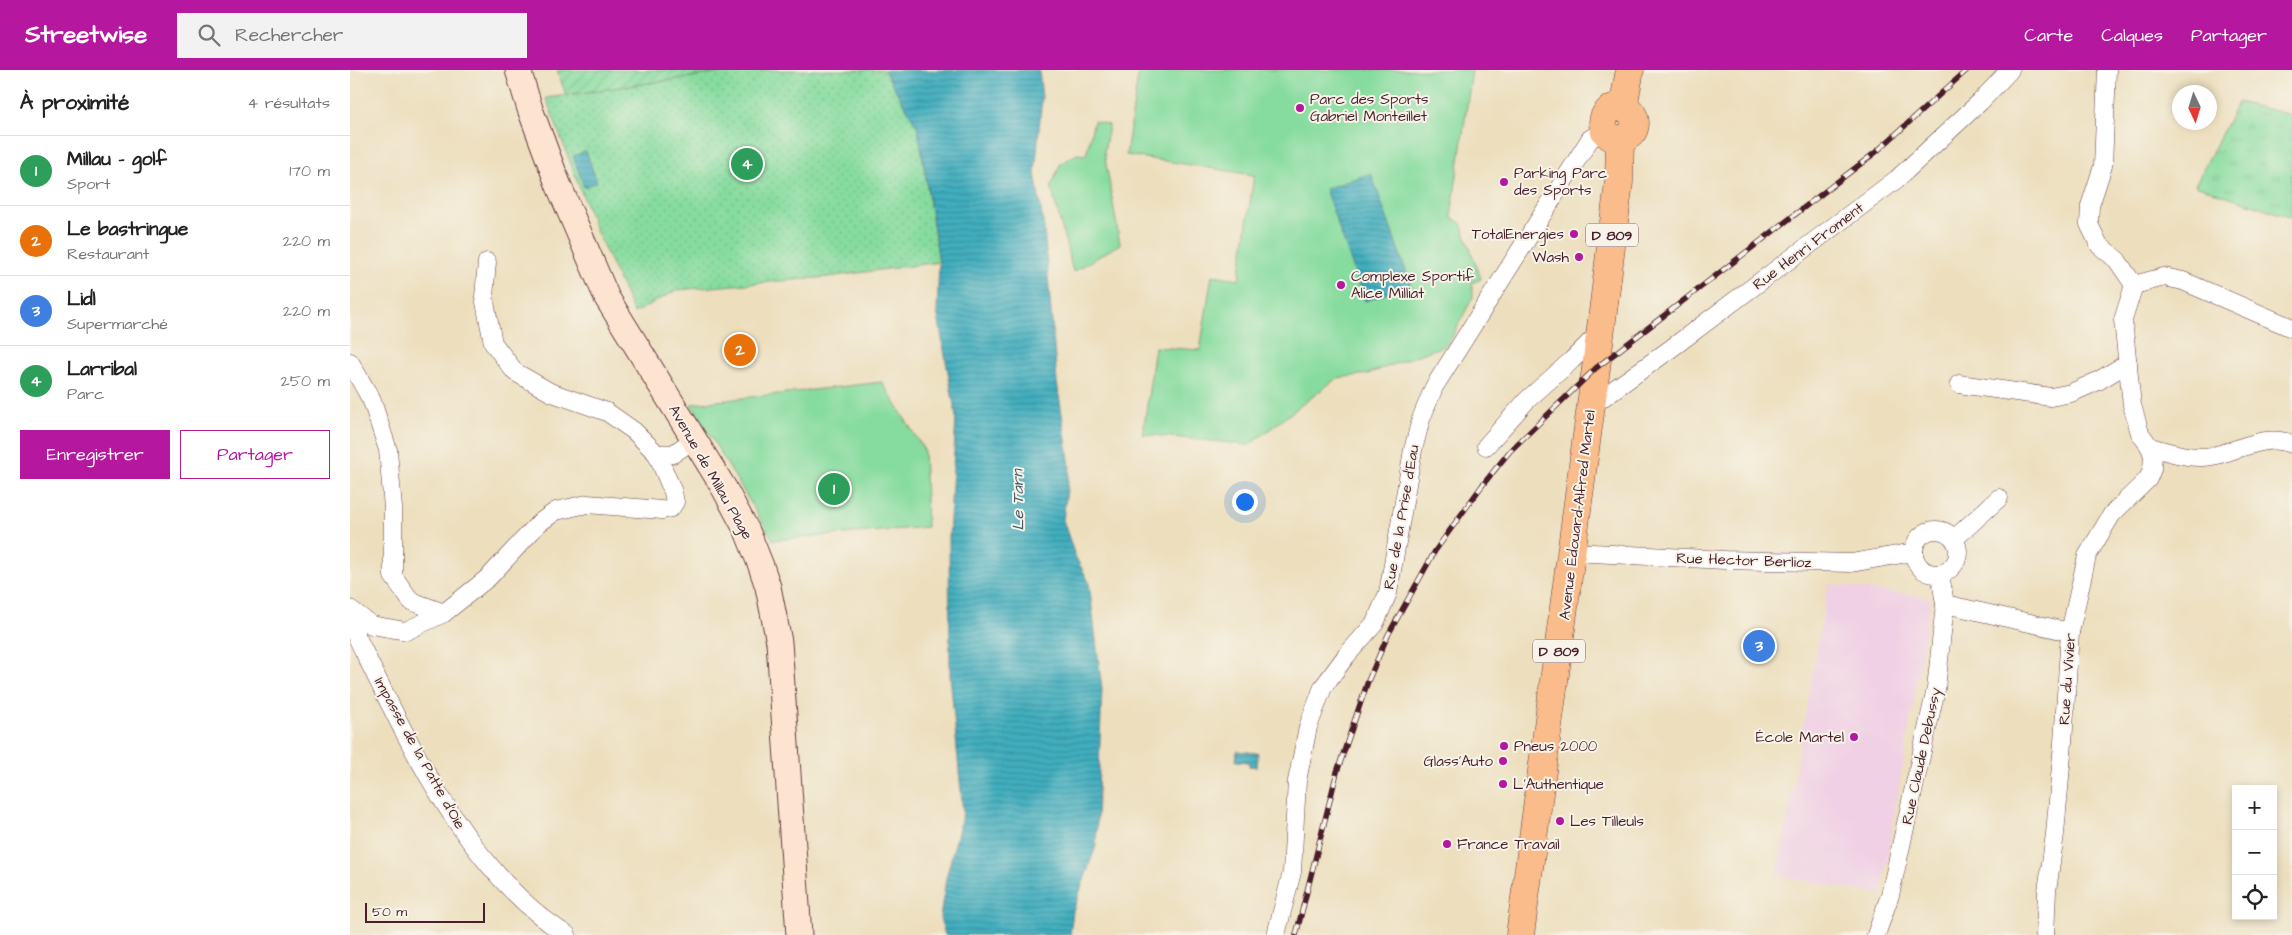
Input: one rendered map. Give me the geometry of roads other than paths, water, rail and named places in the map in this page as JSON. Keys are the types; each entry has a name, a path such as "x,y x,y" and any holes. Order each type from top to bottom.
{"main road":[{"path":"1613,134 1632,133 1635,127 1633,115 1623,107 1630,70"},
{"name":"D 809","path":"1600,332 1619,182 1613,134"},
{"name":"Avenue Édouard-Alfred Martel","path":"1520,935 1573,552 1600,332"}],"street":[{"name":"Avenue de Millau Plage","path":"518,70 530,109 558,184 607,298 724,488 747,531 764,573 779,642 799,935"},
{"name":"Rue Henri Froment","path":"1592,406 1897,179 1980,102 2010,70"},
{"path":"2107,70 2103,166 2090,206 2090,224 2099,245 2117,260 2134,285"},
{"name":"Rue de la Prise d'Eau","path":"1276,935 1292,872 1297,780 1308,727 1323,687 1346,656 1375,623 1388,593 1413,450 1421,419 1434,387 1590,139 1613,134"},
{"path":"350,609 371,626 406,631 444,613 489,577 540,523 556,511 587,504 662,510 671,508 675,502 673,492 657,454 634,431 607,412 550,392 515,372 493,344 484,297 487,262"},
{"path":"2134,285 2164,276 2183,281 2292,328"},
{"path":"2134,285 2123,320 2132,405 2140,433 2150,447 2186,456 2211,456 2251,444 2277,439 2292,444"},
{"path":"1486,446 1527,400 1600,332"},
{"path":"350,362 372,401 388,450 393,508 393,576 411,601 444,613"},
{"path":"1959,384 2051,397 2071,393 2098,381 2128,363"},
{"path":"657,454 673,454 693,440"},
{"name":"Rue du Vivier","path":"2045,935 2047,891 2055,834 2070,632 2087,556 2112,514 2148,479 2152,469 2153,456 2150,447"},
{"path":"1954,538 1999,498"},
{"path":"1929,531 1943,531 1954,538 1958,545 1958,560 1948,572 1940,574 1927,573 1917,565 1914,552 1918,539 1929,531"},
{"name":"Rue Hector Berlioz","path":"1573,552 1725,560 1851,563 1914,552"},
{"name":"Rue Claude Debussy","path":"1876,935 1890,895 1936,689 1945,604 1940,574"},
{"path":"1945,604 2070,632"},
{"name":"Impasse de la Patte d'Oie","path":"350,623 398,719 461,829 500,877 550,924 568,935"}],"water":[{"name":"Le Tarn","path":"884,70 1039,70 1042,97 1035,173 1044,228 1057,382 1070,466 1063,520 1075,556 1089,582 1102,689 1096,846 1073,911 1070,935 945,935 940,918 946,878 963,813 950,675 949,537 956,417 937,311 939,262 918,128"},
{"path":"586,151 597,182 584,187 573,156"},
{"path":"1371,173 1411,285 1365,301 1325,189"},
{"path":"1237,751 1258,753 1257,767 1249,766 1249,762 1236,761"}],"railway":[{"path":"1296,935 1337,772 1368,681 1388,635 1435,551 1481,487 1510,451 1596,368 1876,152 1967,70"}],"place":[{"name":"Parc des Sports Gabriel Monteillet","path":"1300,108"},
{"name":"Larribal","path":"747,164"},
{"name":"Parking Parc des Sports","path":"1504,182"},
{"name":"TotalEnergies","path":"1574,234"},
{"name":"Wash","path":"1579,257"},
{"name":"Complexe Sportif Alice Milliat","path":"1341,285"},
{"name":"Le bastringue","path":"740,350"},
{"name":"Millau - golf","path":"834,489"},
{"name":"Lidl","path":"1759,646"},
{"name":"École Martel","path":"1854,737"},
{"name":"Pneus 2000","path":"1504,746"},
{"name":"Glass'Auto","path":"1503,761"},
{"name":"L'Authentique","path":"1503,784"},
{"name":"Les Tilleuls","path":"1560,821"},
{"name":"France Travail","path":"1447,844"}]}
